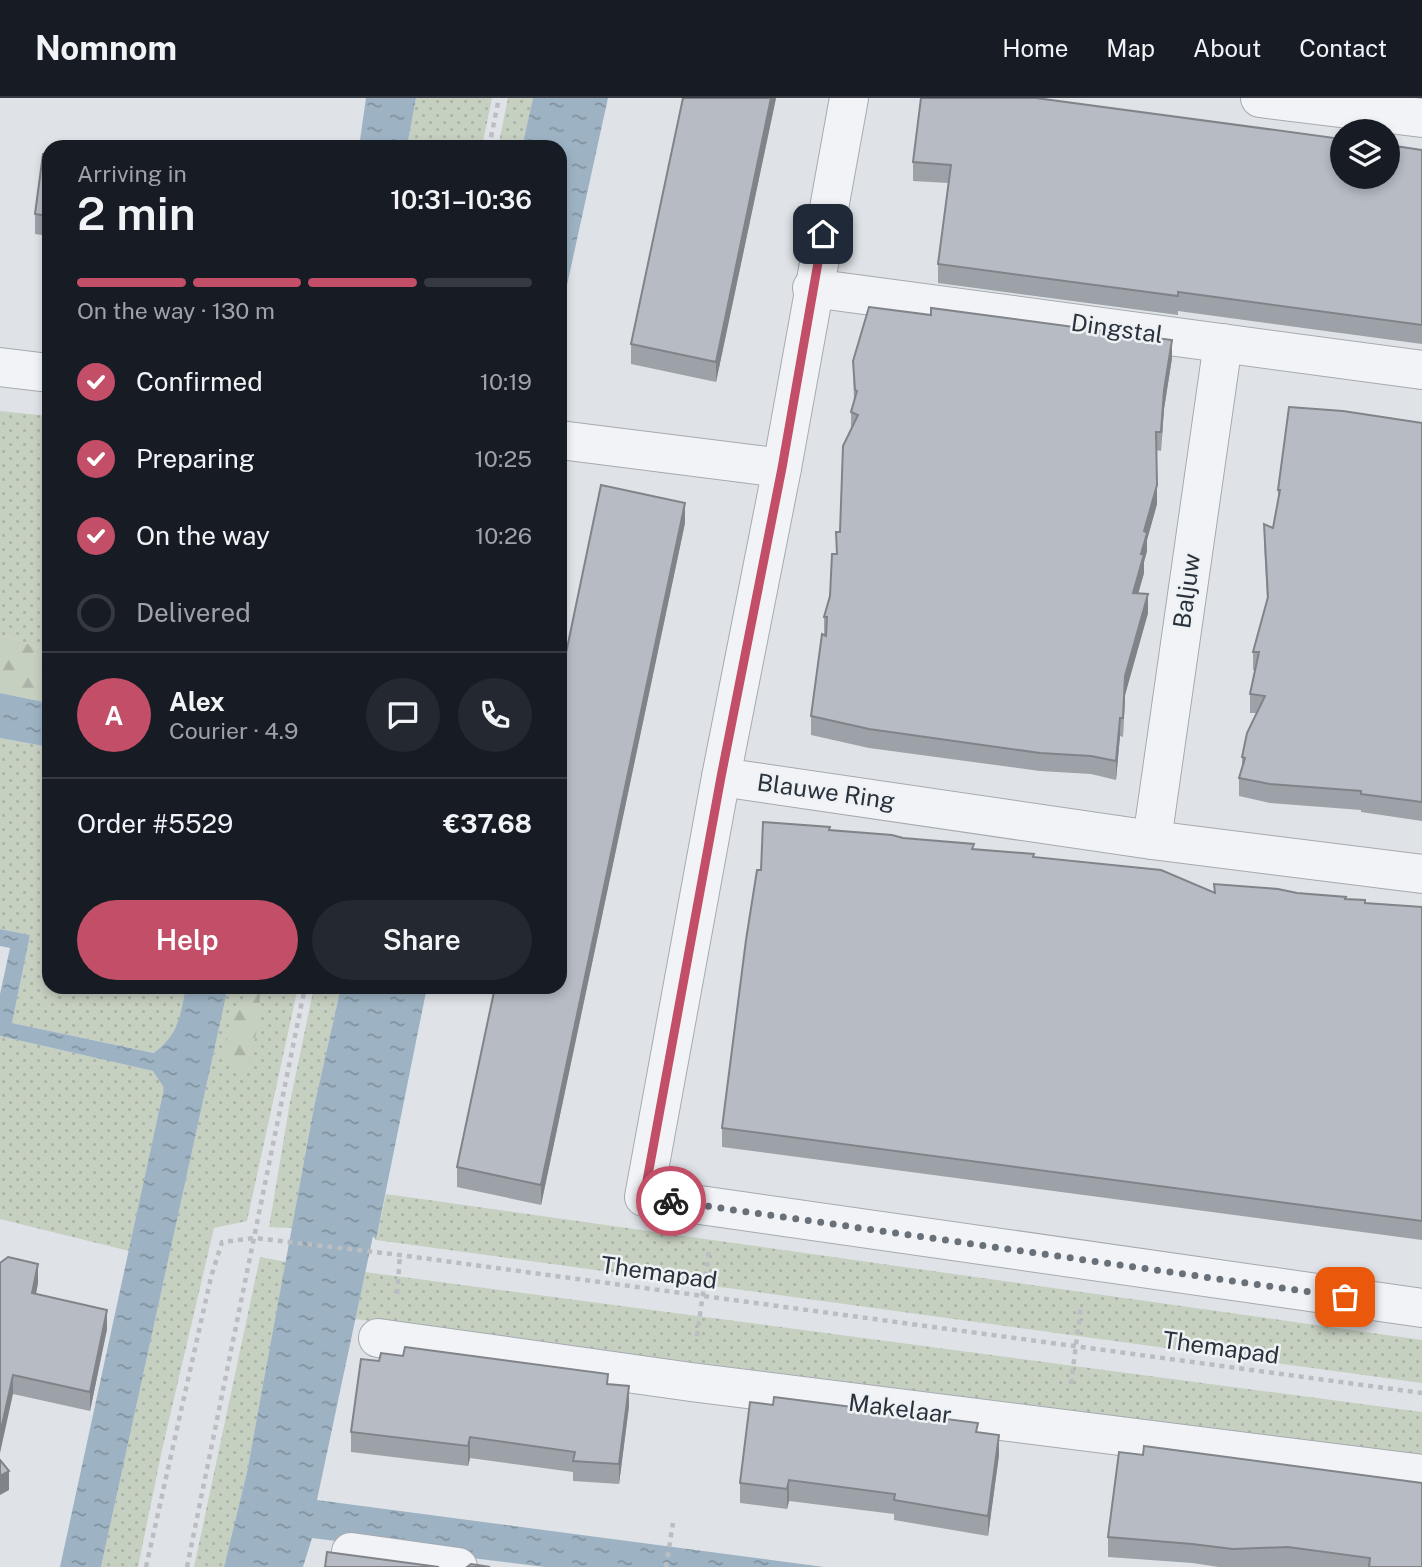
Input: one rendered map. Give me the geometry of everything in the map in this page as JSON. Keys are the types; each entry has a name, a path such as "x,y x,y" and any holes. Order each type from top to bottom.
{"street":[{"name":"Blauwe Ring","path":"849,98 812,288 782,468 721,777 1152,840 1422,874"},
{"path":"1260,98 1422,118"},
{"name":"Dingstal","path":"812,288 1422,370"},
{"name":"Baljuw","path":"1152,840 1223,343"},
{"path":"0,367 42,372"},
{"path":"567,441 782,468"},
{"path":"721,777 644,1197 1422,1308"},
{"name":"Makelaar","path":"378,1338 691,1382 1422,1474"},
{"path":"351,1552 458,1567"}],"path":[{"path":"490,140 499,98"},
{"path":"187,1567 304,994"},
{"path":"691,1382 716,1208"},
{"name":"Themapad","path":"146,1567 211,1277 222,1242 255,1238 387,1254 1422,1392"},
{"path":"1065,1430 1086,1259"},
{"path":"666,1567 673,1523"}],"green space":[{"path":"416,98 492,98 483,140 408,140"},
{"path":"508,98 533,98 524,140 499,140"},
{"path":"0,411 42,415 42,647 0,634"},
{"path":"0,634 42,647 42,702 0,693"},
{"path":"0,738 42,746 42,994 185,994 174,1031 155,1053 12,1023 30,935 0,929"},
{"path":"226,994 296,994 247,1221 214,1228 162,1450 138,1567 101,1567"},
{"path":"251,994 260,994 259,1022 247,1072 224,1063 231,1010"},
{"path":"313,994 339,994 314,1107 292,1228 269,1227 290,1102"},
{"path":"0,1036 153,1071 164,1088 129,1251 0,1219"},
{"path":"386,1194 1422,1340 1422,1383 376,1240"},
{"path":"260,1257 286,1262 247,1472 224,1567 194,1567"},
{"path":"365,1272 1422,1412 1422,1455 355,1319"}],"water":[{"path":"366,98 416,98 408,140 360,140"},
{"path":"533,98 608,98 567,285 567,140 524,140"},
{"path":"0,693 42,702 42,746 0,738"},
{"path":"0,929 30,935 12,1023 154,1053 174,1031 185,994 226,994 101,1567 60,1567 164,1088 153,1071 0,1036 0,994 10,948 0,946"},
{"path":"339,994 426,994 376,1240 373,1236 317,1500 824,1567 545,1567 312,1538 303,1567 224,1567 247,1472 314,1107"}],"building":[{"path":"683,98 771,98 716,362 631,344"},
{"path":"921,98 1036,98 1330,137 1330,189 1400,189 1400,147 1422,150 1422,325 1178,292 1178,296 938,264 951,165 913,162"},
{"path":"42,162 42,215 35,214"},
{"path":"869,307 931,315 931,308 1172,340 1161,432 1156,432 1157,485 1144,531 1147,533 1141,554 1144,554 1133,593 1148,594 1125,676 1123,718 1120,718 1116,761 869,729 811,716 822,634 826,636 827,617 824,617 830,596 832,554 837,554 836,532 840,532 843,446 858,415 851,412 857,391 853,361"},
{"path":"1289,407 1343,411 1422,423 1422,802 1361,794 1361,791 1270,784 1239,778 1245,758 1242,757 1247,733 1265,696 1250,694 1259,652 1253,652 1268,597 1264,524 1273,528"},
{"path":"601,485 685,503 541,1185 457,1167 494,994 567,994 567,648"},
{"path":"763,822 974,844 972,849 1161,870 1215,893 1214,884 1346,897 1345,899 1365,900 1365,903 1422,907 1422,1221 722,1128 746,940 757,870 761,870"},
{"path":"8,1257 38,1264 32,1293 107,1310 90,1392 13,1375 0,1434 0,1263"},
{"path":"405,1347 608,1374 607,1384 629,1386 619,1464 573,1461 575,1452 470,1437 468,1446 351,1432 361,1359 379,1361 381,1353 403,1356"},
{"path":"774,1397 978,1423 976,1432 999,1435 988,1516 894,1500 895,1494 789,1480 787,1489 740,1483 750,1402 773,1405"},
{"path":"1144,1446 1422,1483 1422,1567 1369,1567 1370,1558 1288,1547 1233,1549 1108,1537 1119,1452 1143,1455"},
{"path":"0,1460 9,1471 0,1476"},
{"path":"327,1552 439,1567 325,1567"},
{"path":"471,1564 490,1567 467,1567"}],"way so far":[{"path":"671,1201 1345,1297"}],"route":[{"path":"671,1201 644,1197 721,777 782,468 823,234"}]}
